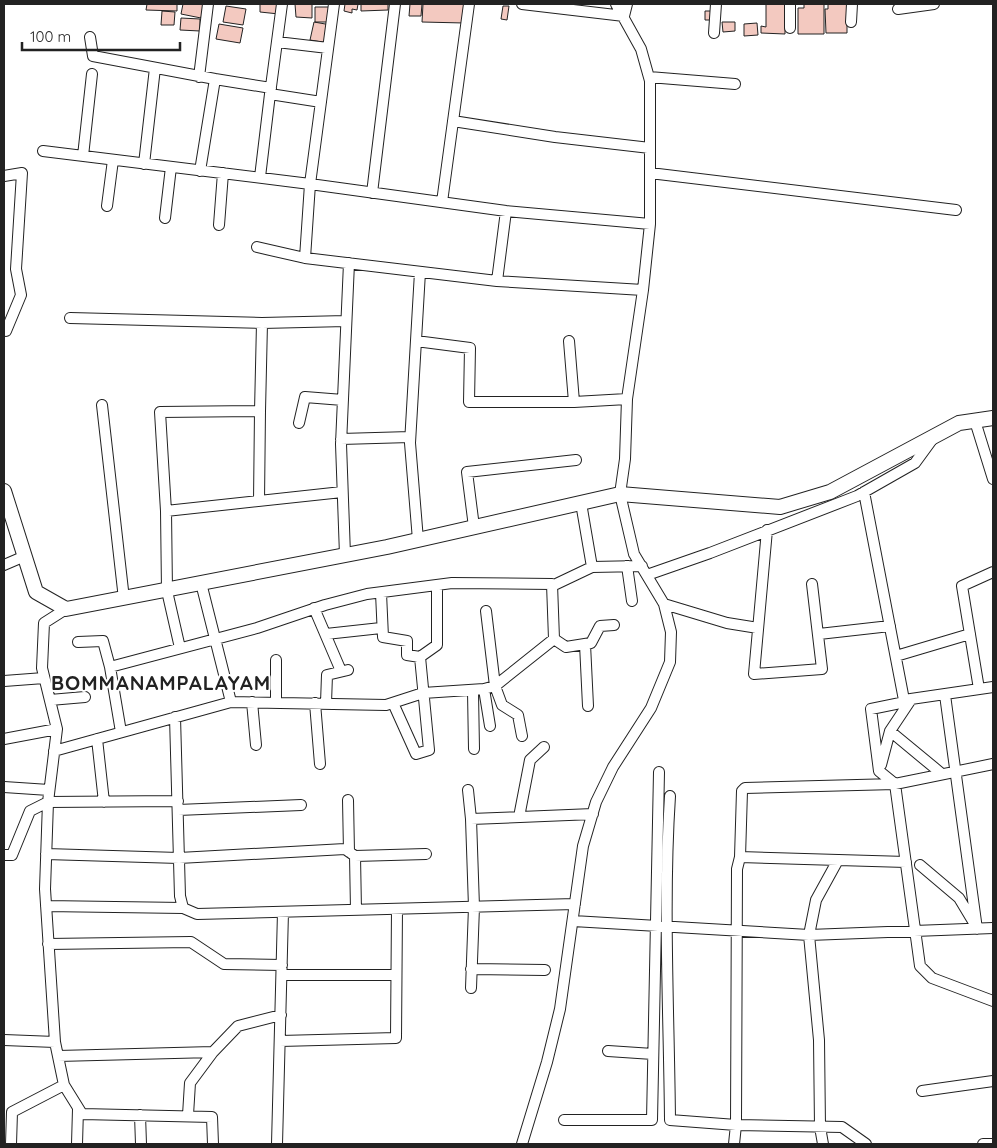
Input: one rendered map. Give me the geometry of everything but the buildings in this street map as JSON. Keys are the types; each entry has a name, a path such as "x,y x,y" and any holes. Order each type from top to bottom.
{"street":[{"path":"199,77 208,4"},
{"path":"260,177 282,4"},
{"path":"305,258 310,184 334,4"},
{"path":"372,193 395,4"},
{"path":"442,202 469,4"},
{"path":"522,4 624,16"},
{"path":"522,1144 547,1062 560,1009 583,846 593,814 613,767 651,708 670,662 671,632 664,604 634,554 620,494 625,460 627,399 643,290 650,224 650,148 649,77 641,49 616,4"},
{"path":"624,16 627,4"},
{"path":"714,33 716,4"},
{"path":"790,4 790,28"},
{"path":"851,22 852,4"},
{"path":"898,9 934,4"},
{"path":"90,37 93,56 321,102"},
{"path":"277,42 328,48"},
{"path":"144,164 154,68"},
{"path":"83,156 92,74"},
{"path":"649,77 735,84"},
{"path":"200,171 215,80"},
{"path":"453,121 555,137 650,148"},
{"path":"43,151 260,177 506,211 650,224"},
{"path":"107,206 113,160"},
{"path":"165,218 171,167"},
{"path":"4,176 22,173 16,268 21,294 6,331"},
{"path":"219,225 223,173"},
{"path":"650,173 956,210"},
{"path":"497,281 506,211"},
{"path":"257,247 305,258 497,281 643,290"},
{"path":"345,555 341,439 349,263"},
{"path":"418,540 410,437 420,272"},
{"path":"70,318 262,323 346,321"},
{"path":"259,501 262,323"},
{"path":"416,341 470,348 469,402 574,402 627,399"},
{"path":"569,341 574,402"},
{"path":"299,423 305,397 342,400"},
{"path":"102,405 124,599"},
{"path":"180,648 167,591 166,512 160,412 260,411"},
{"path":"213,1144 212,1117 82,1114 64,1085 54,1042 46,906 48,802 57,729 42,668 44,623 66,609 167,591 418,540 620,494 780,508 830,492 959,423 993,418"},
{"path":"975,421 993,479"},
{"path":"552,586 592,567 626,566 644,570 710,553 864,492 915,463 934,436"},
{"path":"341,439 410,437"},
{"path":"474,527 467,472 576,460"},
{"path":"4,491 36,592 66,609"},
{"path":"166,512 342,492"},
{"path":"864,492 904,700 910,701"},
{"path":"581,503 592,567"},
{"path":"767,530 754,674 822,669 820,634 812,584"},
{"path":"4,565 25,556"},
{"path":"626,566 632,601"},
{"path":"979,689 962,586 993,572"},
{"path":"201,583 231,702"},
{"path":"110,667 214,639 314,608 380,593 452,583 552,584 552,586"},
{"path":"380,593 383,637 407,641 407,655 420,657 437,646 437,585"},
{"path":"552,586 554,639"},
{"path":"664,604 727,623 758,628"},
{"path":"314,608 344,670 327,675 326,703"},
{"path":"486,611 495,686 502,705 518,715 522,736"},
{"path":"554,639 566,647 591,643 600,626 614,625"},
{"path":"820,634 890,626"},
{"path":"326,634 381,628"},
{"path":"896,656 970,634"},
{"path":"54,750 231,702 315,702 386,705 423,693 484,690 495,686 554,639"},
{"path":"78,642 104,641 120,732"},
{"path":"585,644 588,706"},
{"path":"393,702 416,754 429,750 420,657"},
{"path":"276,660 276,702"},
{"path":"4,681 44,678"},
{"path":"993,687 871,709 879,771 895,784 920,966 932,978 993,1001"},
{"path":"484,690 490,726"},
{"path":"473,692 474,749"},
{"path":"945,695 977,929"},
{"path":"50,700 85,697"},
{"path":"879,771 890,732 910,701"},
{"path":"252,702 256,745"},
{"path":"315,702 320,764"},
{"path":"175,717 180,896 183,908"},
{"path":"4,739 57,729"},
{"path":"890,732 942,774"},
{"path":"97,739 104,802"},
{"path":"519,817 530,760 544,748"},
{"path":"734,1144 736,1125 737,869 740,857 740,802 745,788 895,784 993,764"},
{"path":"564,1120 652,1120 659,772"},
{"path":"4,787 49,790"},
{"path":"468,790 471,819 474,907 470,988"},
{"path":"670,796 668,836 670,1120 736,1125 842,1127 866,1144"},
{"path":"348,800 356,910"},
{"path":"4,855 12,855 30,811 48,802 301,805"},
{"path":"471,819 593,814"},
{"path":"46,854 179,858 345,849 352,854 426,854"},
{"path":"740,857 906,862"},
{"path":"823,1144 820,1127 819,1040 809,935 816,900 838,860"},
{"path":"920,866 959,898 977,929"},
{"path":"46,906 183,908 197,914 575,904"},
{"path":"280,1041 396,1038 397,909"},
{"path":"277,1144 283,912"},
{"path":"573,921 809,935 993,928"},
{"path":"48,944 191,942 224,964 282,970 396,975"},
{"path":"471,969 545,970"},
{"path":"188,1115 190,1083 213,1052 238,1026 281,1015"},
{"path":"4,1040 54,1042"},
{"path":"608,1051 653,1054"},
{"path":"58,1056 213,1052"},
{"path":"922,1091 993,1081"},
{"path":"11,1144 8,1112 64,1085"},
{"path":"77,1144 78,1109"},
{"path":"140,1115 141,1144"},
{"path":"983,1144 993,1144"}],"district":[{"name":"BOMMANAMPALAYAM","path":"161,683"}]}
